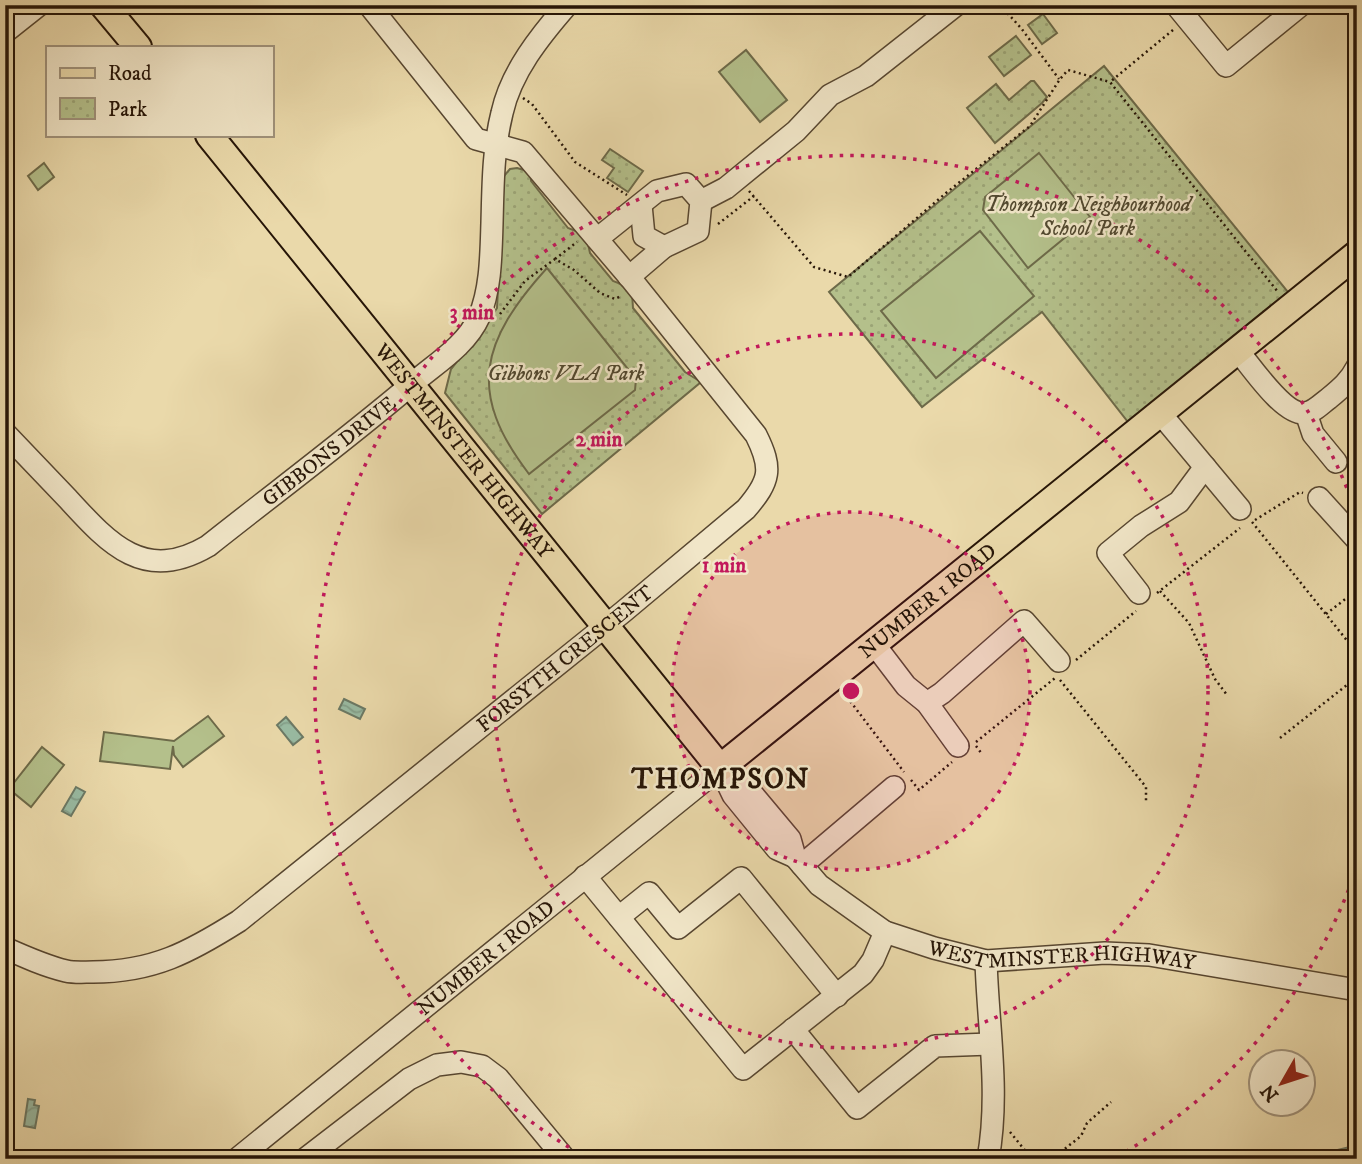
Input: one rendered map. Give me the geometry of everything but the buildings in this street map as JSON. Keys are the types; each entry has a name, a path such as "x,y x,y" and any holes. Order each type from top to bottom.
{"main road":[{"path":"103,5 137,46"},
{"name":"WESTMINSTER HIGHWAY","path":"210,136 720,768"},
{"name":"NUMBER 1 ROAD","path":"720,768 1357,254"}],"street":[{"path":"5,32 39,5"},
{"name":"FORSYTH CRESCENT","path":"5,948 41,964 69,972 105,972 142,968 196,948 239,921 607,626 746,509 760,492 767,477 766,456 756,435 626,286 592,237 523,152 476,139 369,5"},
{"name":"GIBBONS DRIVE","path":"5,433 100,534 119,549 136,558 171,561 192,555 208,546 461,343 479,317 487,287 491,254 496,146 502,110 519,69 542,33 568,5"},
{"path":"701,201 726,188 796,131 830,95 866,76 956,5"},
{"path":"1182,12 1226,66 1301,5"},
{"path":"592,237 641,205 657,191 686,184 701,201 698,231 664,247 626,286"},
{"path":"641,205 644,236 664,247"},
{"path":"1238,351 1284,405 1298,413 1314,410 1351,378 1357,366"},
{"path":"1160,413 1240,509"},
{"path":"1306,413 1313,434 1336,462"},
{"path":"1147,597 1108,553 1141,526 1179,502 1205,467"},
{"path":"1319,498 1354,531"},
{"path":"927,703 1024,621 1067,661"},
{"path":"874,644 906,686 927,703 957,752"},
{"name":"WESTMINSTER HIGHWAY","path":"720,768 744,784 790,839 799,861 819,885 885,932 986,961 1105,953 1149,955 1357,990"},
{"name":"NUMBER 1 ROAD","path":"237,1159 720,768"},
{"path":"799,861 894,787"},
{"path":"585,876 743,1069 863,974 873,960 885,932"},
{"path":"619,917 649,893 678,928 741,878 837,996"},
{"path":"986,961 994,1086 993,1129 988,1159"},
{"path":"793,1029 857,1108 935,1046 990,1044"},
{"path":"305,1159 409,1079 437,1065 461,1062 482,1066 498,1078 565,1159"}],"path":[{"path":"1000,5 1059,79"},
{"path":"1110,82 1182,12"},
{"path":"738,178 814,267 848,277 1030,126 1059,79 1068,70 1110,82 1280,294"},
{"path":"517,95 532,104 575,162 641,205"},
{"path":"500,314 525,281 592,237"},
{"path":"555,259 574,270 606,296 615,299 626,286"},
{"path":"1067,661 1234,531 1252,522 1357,653"},
{"path":"1326,614 1357,590"},
{"path":"1147,597 1189,623 1215,679 1227,695"},
{"path":"982,754 974,744 1057,676 1146,787 1146,803"},
{"path":"1280,738 1357,677"},
{"path":"847,697 919,790 957,752"},
{"path":"1052,1159 1081,1136 1087,1123 1111,1102"},
{"path":"1010,1132 1032,1159"}],"green space":[{"path":"1043,14 1057,33 1042,44 1028,25"},
{"path":"1016,36 1031,55 1004,76 989,57"},
{"path":"746,50 787,100 760,122 719,72"},
{"name":"Thompson Neighbourhood School Park","path":"1104,66 1288,292 1128,422 1042,312 922,407 829,292"},
{"path":"1034,81 1047,97 995,143 967,108 996,84 1009,100"},
{"path":"610,149 643,171 628,192 607,178 614,168 602,160"},
{"path":"1039,153 1090,217 1028,268 983,210 985,197"},
{"path":"44,163 54,177 38,190 28,176"},
{"name":"Gibbons VLA Park","path":"517,168 531,176 531,181 568,228 581,233 587,239 590,253 613,281 626,286 632,293 633,308 685,372 701,382 542,514 445,393 451,369 497,308 504,176 510,169"},
{"path":"980,231 1034,296 936,378 881,311"},
{"path":"547,268 636,379 635,390 529,474 509,445 496,417 490,392 490,368 496,344 507,319"},
{"path":"208,716 224,736 183,767 174,755 173,746 170,769 100,761 104,732 174,741"},
{"path":"42,747 64,765 31,807 9,789"}],"water":[{"path":"344,699 365,709 360,719 339,709"},
{"path":"286,717 303,737 293,745 277,725"},
{"path":"76,787 85,792 71,816 62,811"},
{"path":"28,1099 35,1100 34,1105 39,1106 35,1128 24,1126"},
{"path":"1354,1146 1356,1155 1340,1159 1322,1159 1321,1154"}],"district":[{"name":"THOMPSON","path":"721,778"}]}
